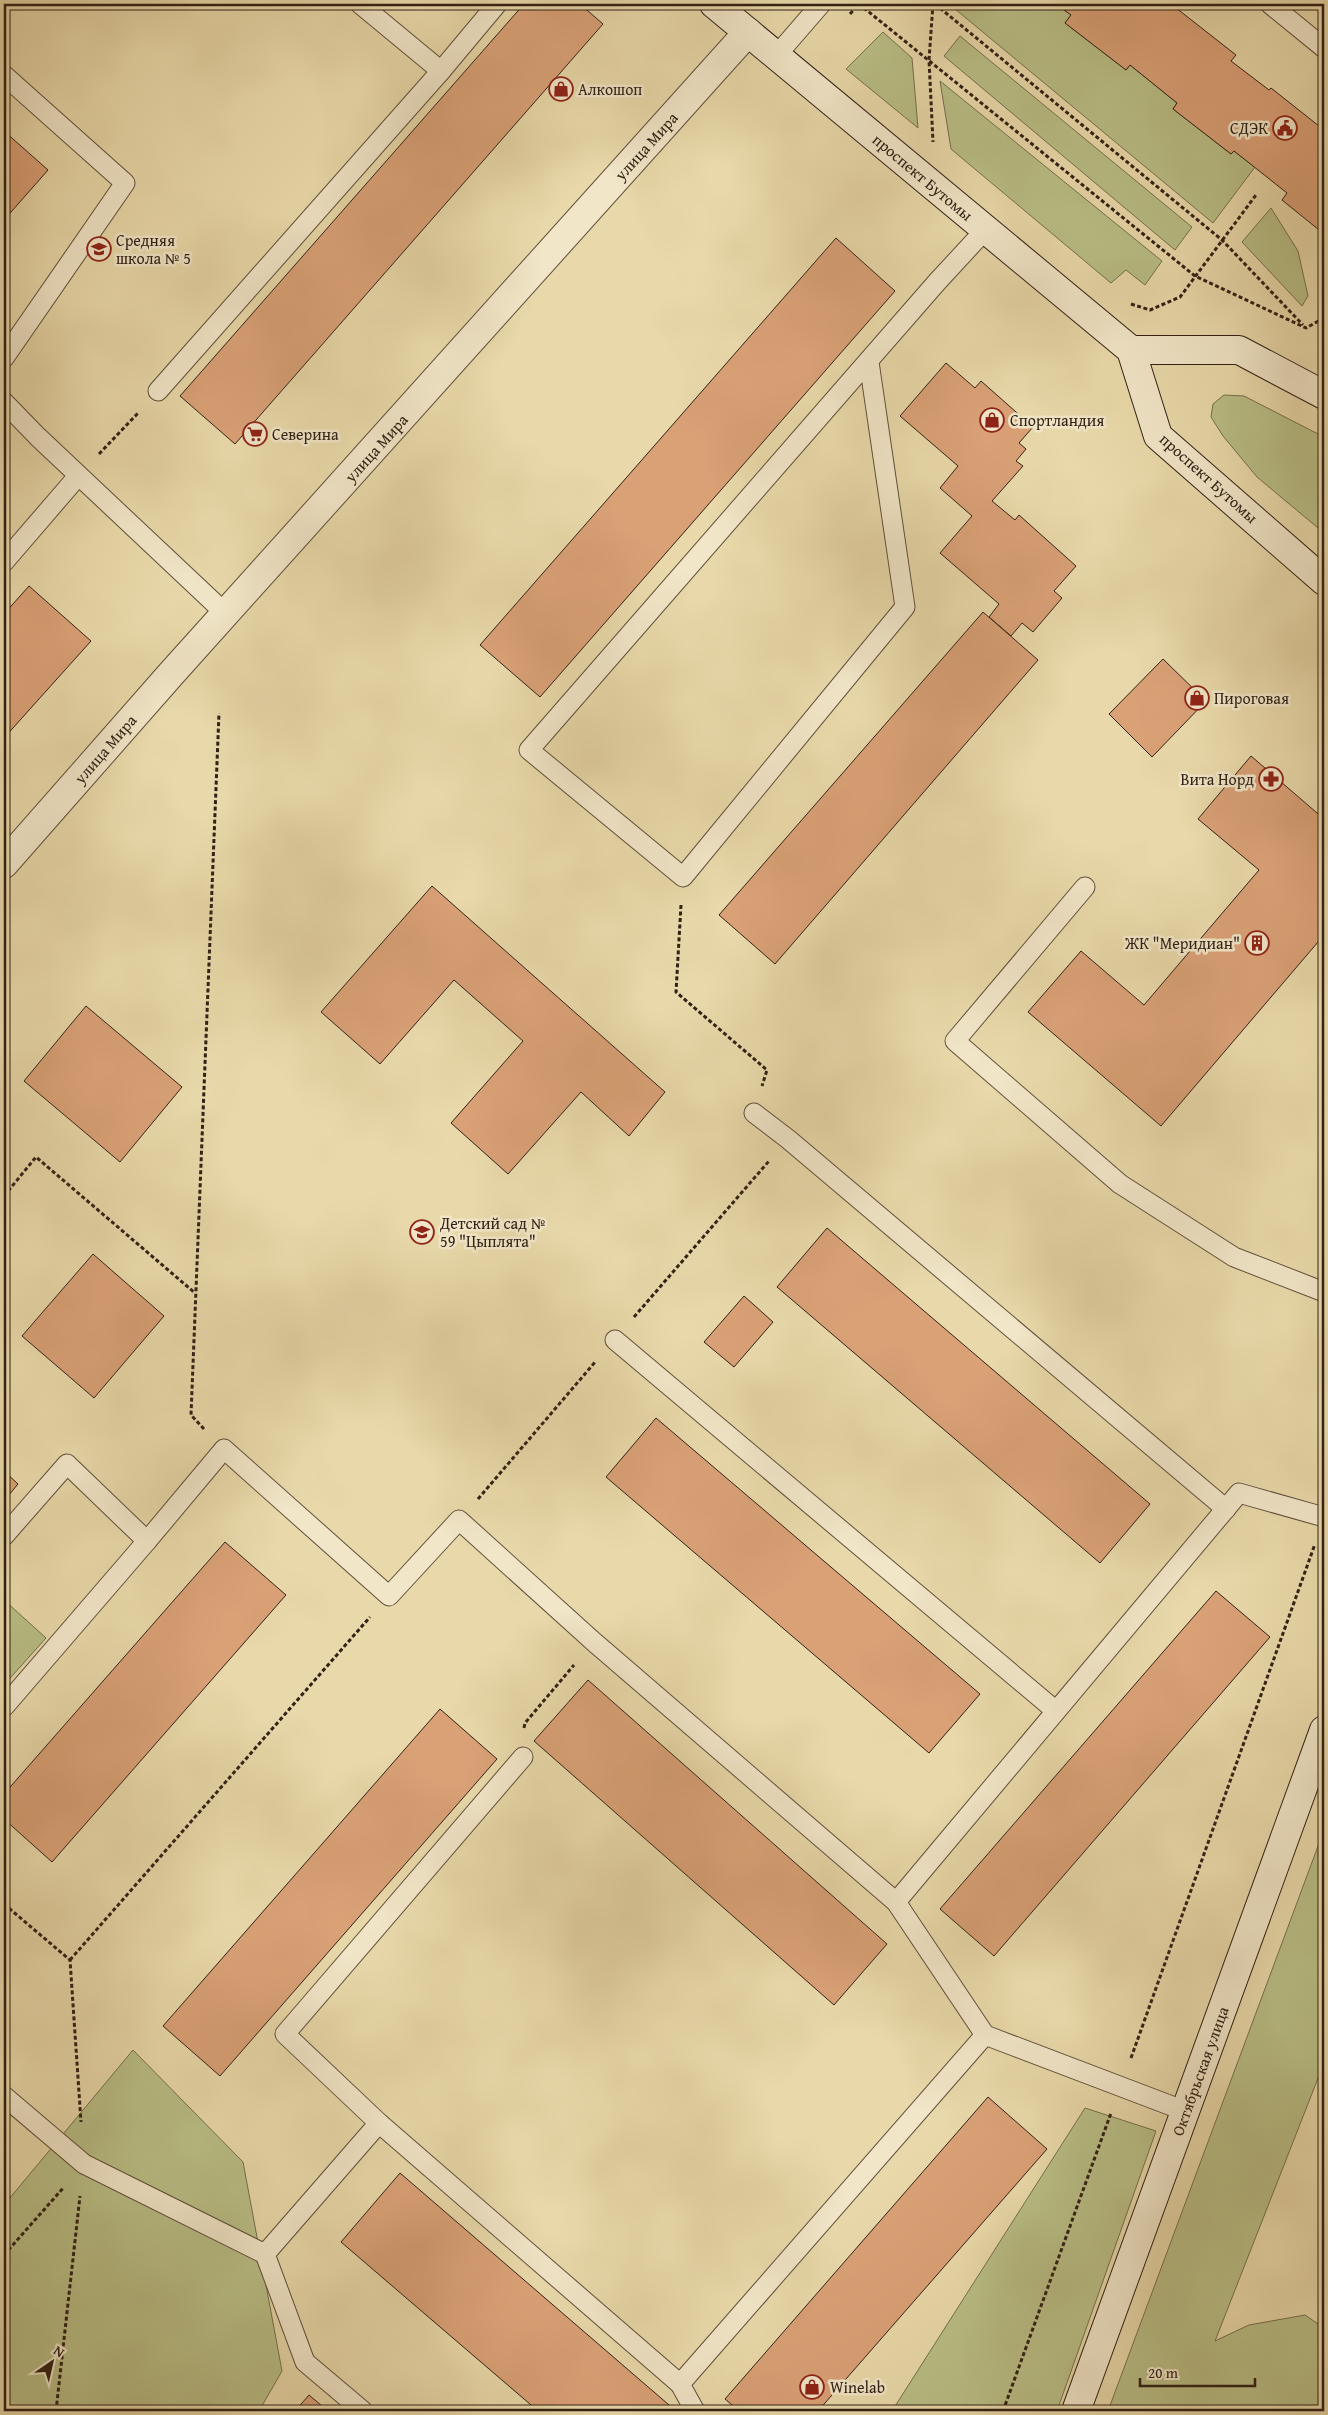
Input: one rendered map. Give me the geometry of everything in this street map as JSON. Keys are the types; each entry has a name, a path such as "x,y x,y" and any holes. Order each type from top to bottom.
{"street":[{"name":"проспект Бутомы","path":"733,14 776,56 1131,350 1158,436 1324,582"},
{"name":"улица Мира","path":"4,864 170,674 226,614 733,14"},
{"path":"1131,350 1238,350 1324,394"},
{"name":"Октябрьская улица","path":"1076,2411 1324,1730"}],"lane":[{"path":"360,4 441,71"},
{"path":"158,391 441,71 497,4"},
{"path":"776,56 821,4"},
{"path":"1270,4 1324,48"},
{"path":"4,75 126,184 4,358"},
{"path":"869,362 905,607 682,877 529,750 937,282 986,229"},
{"path":"4,402 78,476 226,614"},
{"path":"4,562 78,476"},
{"path":"1085,887 955,1041 1120,1184 1234,1257 1324,1292"},
{"path":"754,1113 1226,1509"},
{"path":"615,1340 1056,1711"},
{"path":"4,1707 224,1449 389,1596 459,1520 594,1642 896,1902 985,2035 1185,2112"},
{"path":"4,1536 67,1464 147,1541"},
{"path":"896,1902 1239,1493 1324,1517"},
{"path":"523,1757 284,2034 379,2123 680,2384 695,2411"},
{"path":"680,2384 985,2035"},
{"path":"4,2096 84,2164 265,2254 305,2362 364,2411"},
{"path":"265,2254 379,2123"}],"path":[{"path":"859,4 1195,276 1306,328"},
{"path":"933,146 930,60 934,4"},
{"path":"934,4 1222,240 1306,328"},
{"path":"1122,302 1150,310 1180,297 1256,194"},
{"path":"1306,328 1324,318"},
{"path":"78,476 158,391"},
{"path":"220,713 191,1415 224,1449"},
{"path":"682,877 676,992 767,1070 754,1113"},
{"path":"4,1196 36,1157 196,1294"},
{"path":"1003,2411 1324,1517"},
{"path":"56,2411 84,2164 70,1960 389,1596"},
{"path":"523,1757 525,1723 594,1642"},
{"path":"4,1904 70,1960"},
{"path":"4,2255 84,2164"}],"green space":[{"path":"949,4 1056,4 1071,15 1065,23 1126,70 1130,65 1177,103 1173,109 1231,154 1234,151 1255,167 1213,223"},
{"path":"883,32 912,58 918,128 846,69"},
{"path":"960,36 1192,227 1175,250 944,56"},
{"path":"940,81 1162,261 1145,285 1126,270 1111,283 951,149"},
{"path":"1271,208 1298,251 1308,296 1302,306 1242,242"},
{"path":"1224,395 1244,396 1324,437 1324,533 1257,477 1223,436 1211,417 1213,404"},
{"path":"4,1600 46,1638 4,1685"},
{"path":"1324,1830 1324,2063 1215,2341 1249,2325 1305,2315 1324,2328 1324,2411 1108,2411"},
{"path":"133,2050 243,2162 282,2371 259,2411 4,2411 4,2205"},
{"path":"1085,2108 1156,2131 1057,2411 892,2411"}],"building":[{"path":"524,4 580,4 603,24 235,444 180,396"},
{"path":"1056,4 1171,4 1236,55 1231,61 1269,90 1271,88 1324,130 1324,234 1282,200 1287,193 1234,151 1231,154 1173,109 1177,103 1130,65 1126,70 1065,23 1071,15"},
{"path":"4,131 48,170 4,220"},
{"path":"836,238 895,291 540,697 480,645"},
{"path":"946,363 975,388 981,381 1033,427 1019,443 1026,449 1016,461 1023,466 992,501 1015,520 1019,515 1076,566 1054,591 1062,598 1033,632 1022,623 1011,636 989,617 999,604 940,553 972,516 940,488 958,466 900,416"},
{"path":"29,586 91,641 4,738 4,614"},
{"path":"983,612 1038,660 775,964 719,915"},
{"path":"1163,659 1206,701 1152,757 1109,714"},
{"name":"ЖК \"Меридиан\"","path":"1251,756 1324,819 1324,935 1161,1126 1028,1012 1081,951 1144,1005 1259,870 1198,819"},
{"path":"432,886 665,1092 629,1136 581,1092 508,1174 451,1123 523,1041 454,980 380,1064 321,1012"},
{"path":"86,1006 182,1087 120,1162 24,1081"},
{"path":"827,1228 1150,1504 1100,1563 777,1287"},
{"path":"93,1254 164,1316 94,1398 22,1336"},
{"path":"744,1296 773,1322 734,1367 704,1342"},
{"path":"656,1418 980,1694 929,1753 606,1477"},
{"path":"4,1471 18,1484 4,1501"},
{"path":"225,1542 286,1595 52,1862 4,1819 4,1794"},
{"path":"1216,1591 1270,1637 994,1956 940,1909"},
{"path":"588,1680 887,1944 834,2005 534,1741"},
{"path":"440,1709 497,1759 220,2076 163,2026"},
{"path":"988,2097 1047,2149 818,2411 739,2411 725,2399"},
{"path":"400,2173 676,2411 538,2411 341,2242"},
{"path":"309,2395 328,2411 295,2411"}],"place":[{"name":"Алкошоп","path":"561,89"},
{"name":"СДЭК","path":"1285,128"},
{"name":"Средняя школа № 5","path":"99,249"},
{"name":"Спортландия","path":"992,420"},
{"name":"Северина","path":"255,434"},
{"name":"Пироговая","path":"1197,698"},
{"name":"Вита Норд","path":"1271,779"},
{"name":"ЖК \"Меридиан\"","path":"1257,943"},
{"name":"Детский сад № 59 \"Цыплята\"","path":"422,1232"},
{"name":"Winelab","path":"812,2387"}]}
